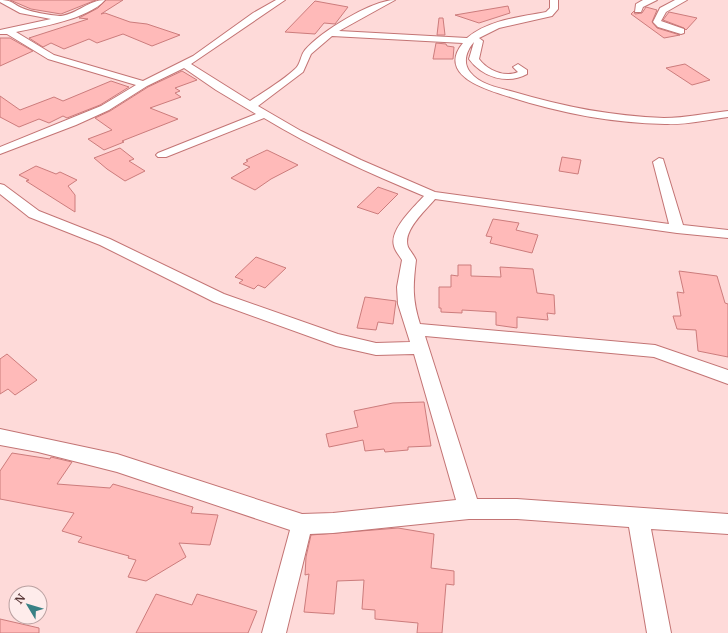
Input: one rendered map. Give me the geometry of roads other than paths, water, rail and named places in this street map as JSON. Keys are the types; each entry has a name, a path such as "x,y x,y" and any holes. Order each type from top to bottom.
{"street":[{"path":"1,0 10,2 17,10 62,18"},
{"path":"4,32 62,18 88,8 101,0"},
{"path":"0,151 82,119 105,108 144,84 185,64 256,15 281,0"},
{"path":"251,106 300,70 303,66 306,53 330,33 391,0"},
{"path":"554,0 554,9 548,14 496,25 471,39 461,57 461,66 466,74 479,83 530,100 580,112 616,118 671,121 728,114"},
{"path":"638,10 639,6 653,0"},
{"path":"681,31 661,25 658,22 658,15 671,4 683,0"},
{"path":"12,18 24,12"},
{"path":"4,32 50,56 144,84"},
{"path":"330,33 471,39 479,41 474,59 476,64 500,75 515,77 524,72 518,67"},
{"path":"185,64 297,133 357,163 432,195 677,229 728,234"},
{"path":"162,155 264,114"},
{"path":"659,162 677,229"},
{"path":"0,188 34,214 105,242 219,298 349,343 376,349 420,348"},
{"path":"432,195 404,228 400,237 402,250 409,260 405,287 406,304 436,396 469,509"},
{"path":"414,329 655,351 728,377"},
{"path":"0,437 38,444 117,463 302,524 333,523 469,509 517,509 728,524"},
{"path":"638,518 659,633"},
{"path":"274,633 302,524"}]}
